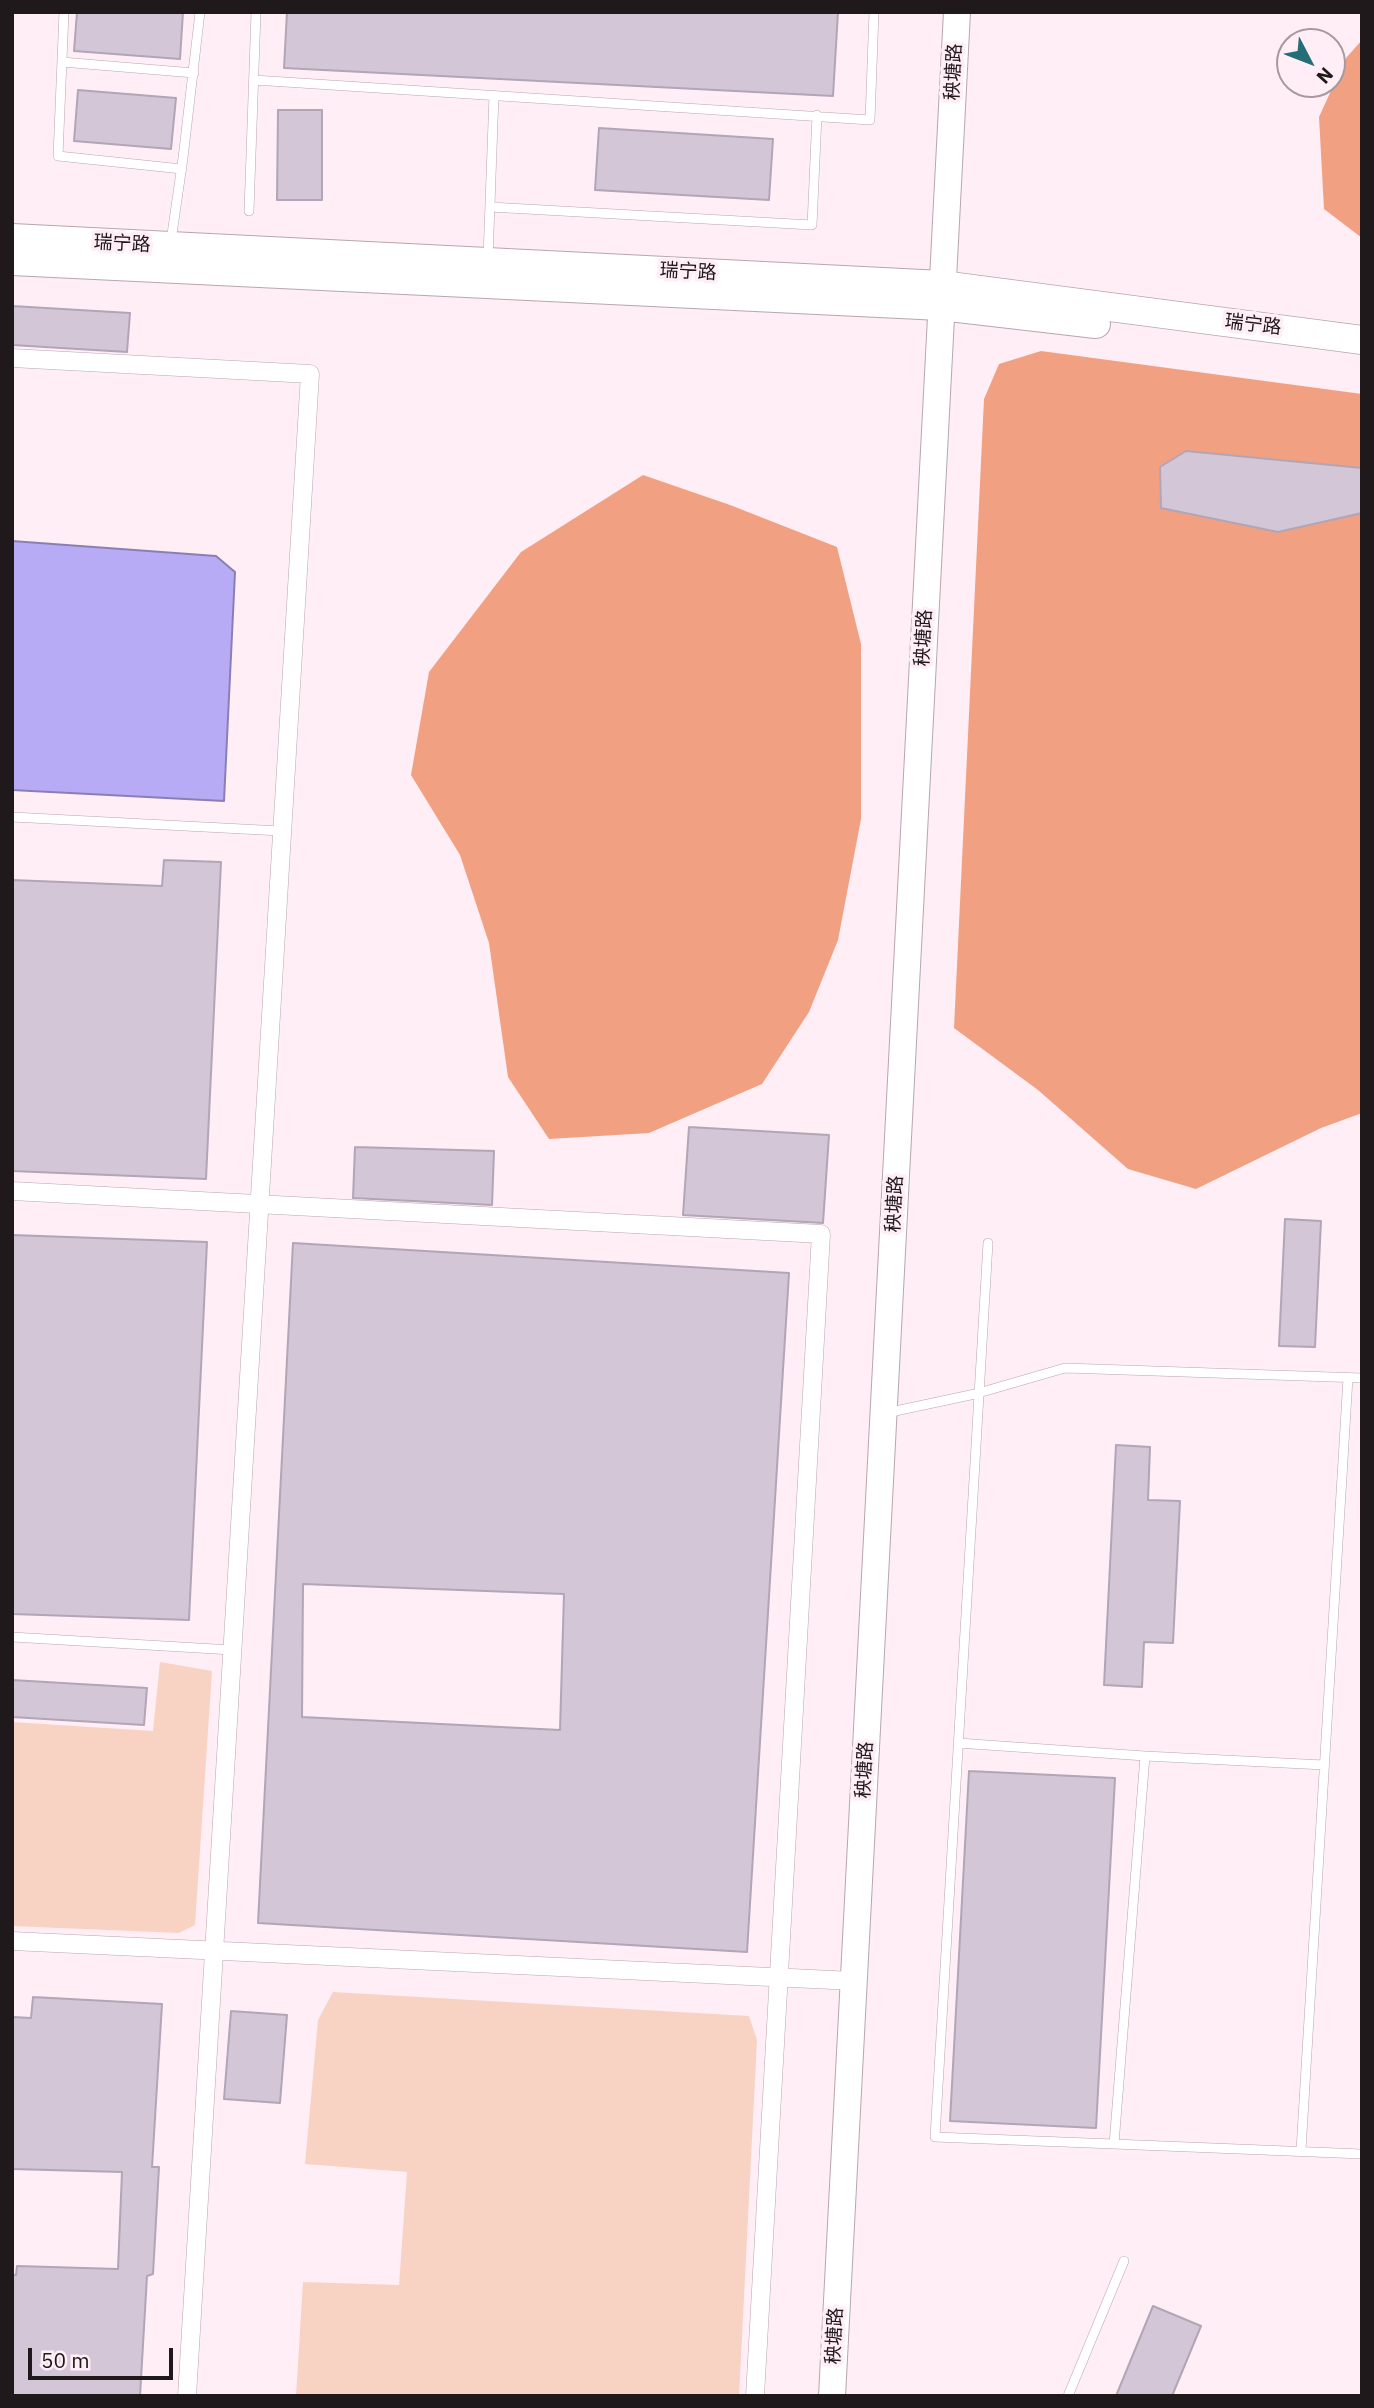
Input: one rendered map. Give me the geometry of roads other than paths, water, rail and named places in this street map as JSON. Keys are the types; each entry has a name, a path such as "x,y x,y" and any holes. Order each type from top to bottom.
{"main road":[{"name":"秧塘路","path":"832,2396 957,12"},
{"name":"瑞宁路","path":"12,238 170,246 488,273"},
{"name":"瑞宁路","path":"12,261 488,273 942,296 1362,340"},
{"name":"瑞宁路","path":"942,296 1362,357"}],"street":[{"path":"12,358 310,374 187,2396"},
{"path":"12,1191 821,1234 755,2396"},
{"path":"12,1941 854,1981"}],"lane":[{"path":"64,12 58,156 182,169"},
{"path":"170,246 182,169 200,12"},
{"path":"249,211 256,12"},
{"path":"254,80 870,120 874,12"},
{"path":"62,62 194,73"},
{"path":"488,273 495,95"},
{"path":"490,207 812,225 817,115"},
{"path":"12,817 281,831"},
{"path":"988,1243 935,2137 1362,2154"},
{"path":"884,1413 979,1393 1065,1367 1362,1378"},
{"path":"1301,2150 1348,1378"},
{"path":"12,1637 232,1650"},
{"path":"958,1743 1324,1765"},
{"path":"1114,2144 1145,1756"},
{"path":"1068,2396 1124,2261"}]}
